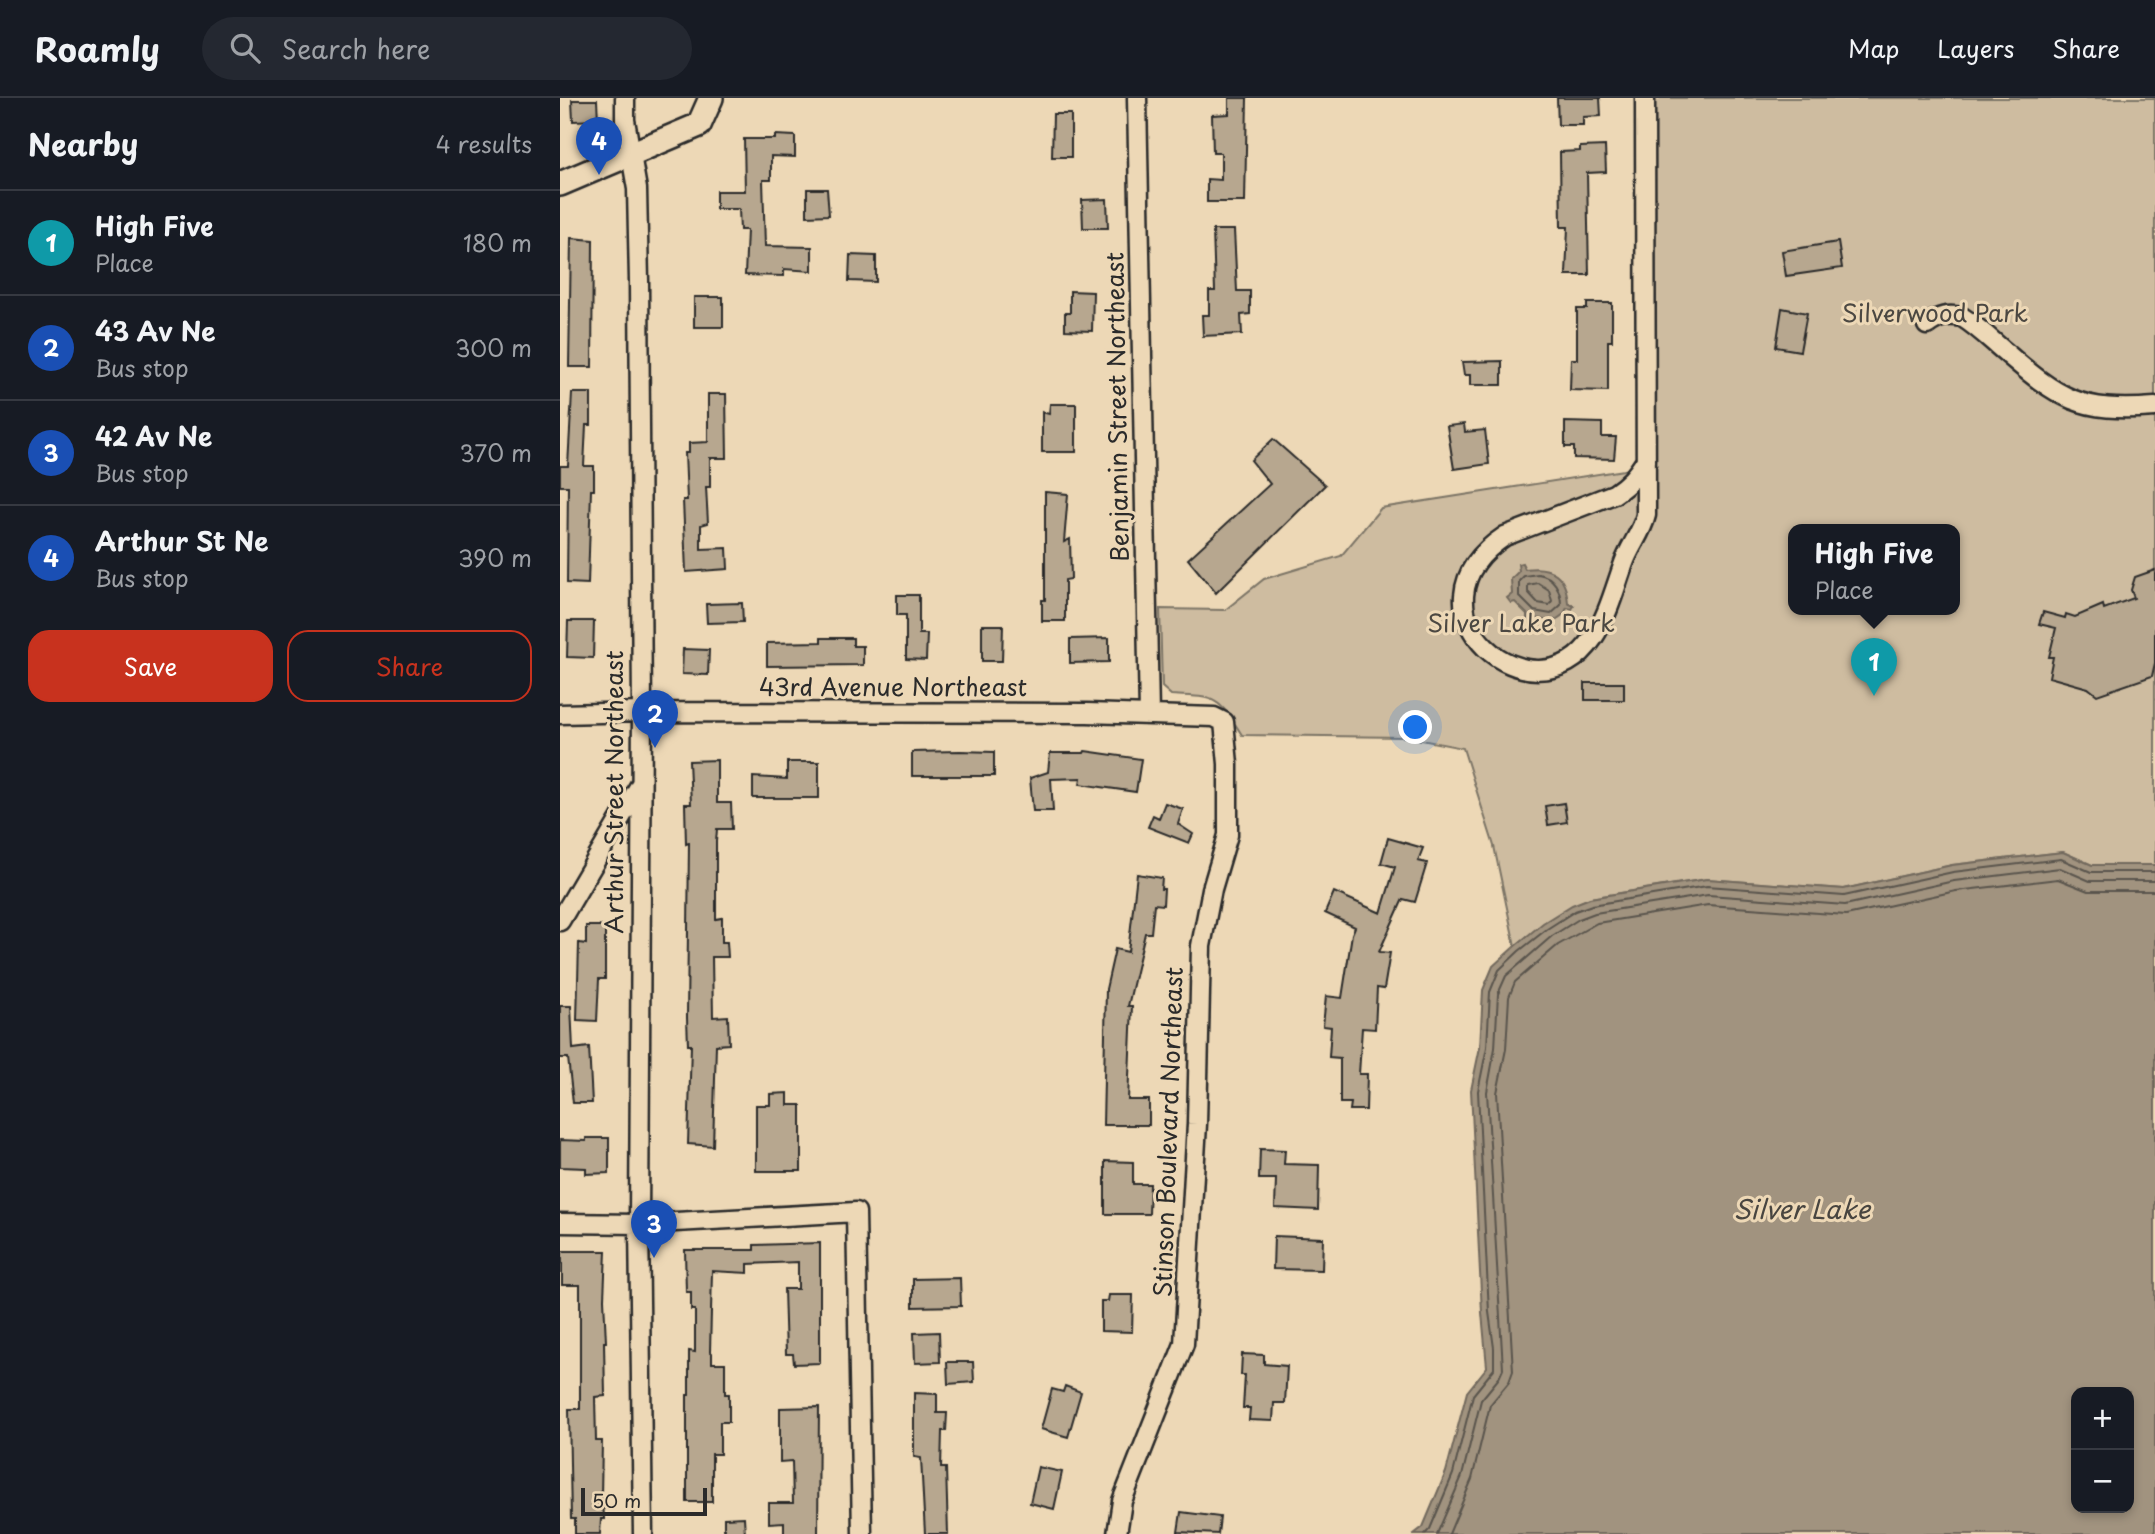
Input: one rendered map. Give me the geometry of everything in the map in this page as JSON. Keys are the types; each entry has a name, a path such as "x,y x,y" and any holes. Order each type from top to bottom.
{"street":[{"name":"Arthur Street Northeast","path":"625,98 625,120 637,189 639,281 642,712 639,1224 643,1534"},
{"path":"560,184 699,125 711,98"},
{"name":"Benjamin Street Northeast","path":"1137,98 1149,715"},
{"path":"1644,98 1646,460 1646,515 1644,524 1627,556 1601,623 1592,639 1573,657 1548,668 1532,670 1516,667 1492,655 1479,644 1470,628 1465,610 1465,591 1469,576 1479,558 1505,536 1615,494 1633,479 1646,460"},
{"path":"1927,325 1944,316 1962,317 2040,383 2083,404 2122,409 2155,407"},
{"name":"43rd Avenue Northeast","path":"560,714 642,712 1149,715 1214,717 1224,722"},
{"name":"Stinson Boulevard Northeast","path":"1117,1534 1122,1501 1184,1344 1197,1125 1201,946 1212,889 1228,835 1228,764 1224,722"},
{"path":"560,921 641,782"},
{"path":"560,1223 639,1224 856,1212 862,1534"}],"green space":[{"name":"Silverwood Park","path":"1654,98 2155,98 2155,865 2092,865 2063,852 1952,865 1844,889 1706,879 1590,898 1560,913 1515,946 1494,846 1463,748 1406,737 1242,735 1227,713 1214,701 1171,695 1162,687 1160,609 1225,610 1264,579 1341,556 1381,508 1656,465"}],"water":[{"path":"1522,563 1525,569 1543,569 1556,574 1564,585 1568,603 1574,606 1572,609 1567,608 1564,614 1553,622 1534,618 1532,623 1527,624 1527,614 1507,598 1512,594 1511,579 1519,571 1518,564"},
{"name":"Silver Lake","path":"2063,852 2092,865 2155,865 2155,1534 1414,1534 1423,1527 1446,1472 1467,1392 1487,1367 1471,1090 1480,1047 1483,990 1493,966 1543,923 1572,905 1590,898 1707,879 1844,889 1952,865"}],"building":[{"path":"1229,98 1247,98 1245,202 1207,202 1207,179 1221,180 1221,153 1213,153 1212,115 1229,114"},
{"path":"1557,98 1600,98 1601,116 1583,117 1583,125 1558,125"},
{"path":"572,100 597,100 598,120 573,121"},
{"path":"1053,114 1071,114 1071,157 1052,157"},
{"path":"775,135 795,136 795,157 771,156 771,180 763,180 765,246 812,247 812,271 784,269 784,276 745,275 747,230 740,230 739,209 716,209 716,191 745,191 744,139 775,139"},
{"path":"1605,146 1606,172 1587,173 1589,275 1566,275 1568,227 1561,227 1560,152 1580,151 1580,147"},
{"path":"807,189 827,189 829,215 807,216"},
{"path":"1107,199 1108,228 1083,228 1082,200"},
{"path":"1213,230 1234,230 1237,291 1250,291 1250,314 1241,315 1242,334 1203,336 1202,315 1209,315 1209,291 1215,291"},
{"path":"571,238 593,240 592,367 569,367"},
{"path":"1838,242 1842,268 1786,276 1782,251"},
{"path":"850,255 876,256 876,282 849,281"},
{"path":"1070,291 1093,292 1092,331 1065,330 1065,313 1070,313"},
{"path":"694,297 723,297 723,327 694,327"},
{"path":"1587,303 1612,303 1612,341 1608,341 1608,391 1570,390 1571,359 1577,359 1577,309 1587,309"},
{"path":"1782,308 1807,313 1800,351 1776,347"},
{"path":"1502,361 1502,385 1470,385 1470,375 1464,375 1462,362"},
{"path":"572,393 591,393 591,425 586,425 584,466 594,466 588,584 567,583 568,486 560,486 560,466 568,466"},
{"path":"708,394 726,394 727,458 710,458 710,487 706,487 708,523 701,525 701,549 727,548 728,569 686,572 683,500 687,500 685,453 689,453 689,443 708,442"},
{"path":"1050,404 1076,404 1076,452 1042,452 1042,412 1049,414"},
{"path":"1565,422 1602,423 1602,437 1616,437 1614,459 1574,458 1574,447 1565,447"},
{"path":"1464,424 1465,432 1485,430 1489,464 1454,469 1447,426"},
{"path":"1273,439 1325,485 1216,593 1188,559 1270,484 1251,460"},
{"path":"1045,492 1068,494 1064,542 1070,539 1071,579 1065,580 1065,621 1042,621 1042,600 1045,600"},
{"path":"2155,570 2155,663 2152,676 2097,695 2088,688 2049,677 2053,657 2049,657 2056,628 2039,624 2043,612 2065,618 2066,614 2075,617 2103,605 2104,609 2134,598 2131,590 2135,577"},
{"path":"897,595 919,595 919,634 927,634 926,660 906,659 906,615 897,615"},
{"path":"742,603 743,622 707,623 706,604"},
{"path":"568,621 594,621 593,658 567,657"},
{"path":"982,625 1003,625 1002,661 982,661"},
{"path":"821,638 853,638 853,646 863,646 863,665 767,666 767,643 821,642"},
{"path":"1109,638 1109,662 1070,663 1070,639"},
{"path":"683,649 709,650 708,675 682,674"},
{"path":"1585,683 1624,683 1624,700 1585,700"},
{"path":"1085,751 1141,759 1136,792 1080,784 1081,778 1051,779 1053,811 1033,811 1030,778 1048,772 1050,753"},
{"path":"912,752 994,752 994,776 912,776"},
{"path":"717,760 717,803 731,803 732,829 717,829 716,842 716,919 722,918 722,942 727,942 728,957 712,957 713,1017 728,1016 729,1044 716,1045 713,1146 688,1144 691,1045 688,1045 687,1018 689,843 686,844 685,804 691,804 689,761"},
{"path":"787,762 819,762 819,798 753,798 753,777 787,779"},
{"path":"1165,803 1183,809 1178,824 1193,834 1189,843 1148,827 1153,815 1159,818"},
{"path":"1564,803 1567,822 1548,825 1545,806"},
{"path":"1388,838 1423,848 1418,861 1427,863 1415,902 1403,899 1379,952 1390,953 1384,989 1377,988 1375,1029 1362,1028 1359,1074 1367,1074 1366,1110 1350,1110 1351,1103 1340,1103 1340,1058 1329,1057 1331,1027 1323,1026 1326,996 1342,998 1355,927 1325,913 1334,892 1381,913 1395,867 1381,863"},
{"path":"1137,874 1162,878 1161,889 1164,889 1163,905 1154,904 1151,933 1145,933 1128,1006 1132,1006 1128,1100 1149,1100 1149,1125 1103,1125 1106,989 1115,949 1128,952"},
{"path":"586,926 605,926 605,979 599,979 597,1021 577,1020 579,943 586,944"},
{"path":"560,1006 571,1006 573,1049 589,1047 592,1103 573,1103 568,1058 560,1058"},
{"path":"788,1093 788,1105 801,1105 801,1171 756,1171 756,1105 770,1105 770,1094"},
{"path":"586,1138 609,1138 609,1173 586,1174 586,1168 560,1167 560,1140 586,1141"},
{"path":"1260,1149 1285,1150 1284,1164 1319,1165 1318,1210 1275,1208 1276,1179 1259,1179"},
{"path":"1105,1161 1133,1162 1133,1184 1150,1184 1149,1214 1105,1214"},
{"path":"1274,1236 1323,1238 1322,1270 1273,1269"},
{"path":"820,1243 820,1363 794,1364 793,1354 786,1354 784,1289 798,1289 798,1262 748,1264 748,1273 712,1271 710,1352 712,1363 725,1363 729,1422 720,1422 720,1454 712,1454 712,1502 687,1502 687,1395 689,1351 695,1352 695,1310 691,1310 691,1292 686,1292 685,1250 754,1250 754,1245"},
{"path":"562,1251 606,1251 605,1396 595,1397 596,1441 602,1441 601,1498 604,1519 601,1519 600,1534 575,1534 575,1519 571,1519 569,1409 580,1409 580,1285 562,1285"},
{"path":"960,1278 961,1306 913,1307 913,1279"},
{"path":"1109,1295 1133,1295 1132,1332 1101,1331 1101,1301 1108,1301"},
{"path":"939,1332 940,1362 915,1363 914,1333"},
{"path":"1242,1354 1264,1355 1264,1364 1287,1366 1285,1403 1274,1403 1273,1421 1249,1420 1250,1408 1243,1408 1245,1375 1241,1375"},
{"path":"947,1362 973,1362 974,1382 948,1384"},
{"path":"1065,1386 1081,1392 1068,1437 1041,1429 1052,1389 1063,1392"},
{"path":"914,1393 937,1394 937,1413 947,1413 946,1431 942,1431 941,1468 946,1468 948,1534 925,1534 921,1458 914,1457"},
{"path":"819,1407 818,1534 784,1534 784,1522 769,1523 769,1503 793,1503 792,1461 780,1462 780,1408"},
{"path":"1038,1467 1062,1472 1054,1509 1030,1503"},
{"path":"1181,1512 1220,1517 1218,1534 1178,1532"},
{"path":"744,1517 745,1534 724,1534 724,1518"}],"place":[{"name":"Arthur St Ne","path":"599,175"},
{"name":"High Five","path":"1874,696"},
{"name":"43 Av Ne","path":"655,748"},
{"name":"42 Av Ne","path":"654,1258"}],"park label":[{"name":"Silver Lake Park","path":"1521,624"}]}
